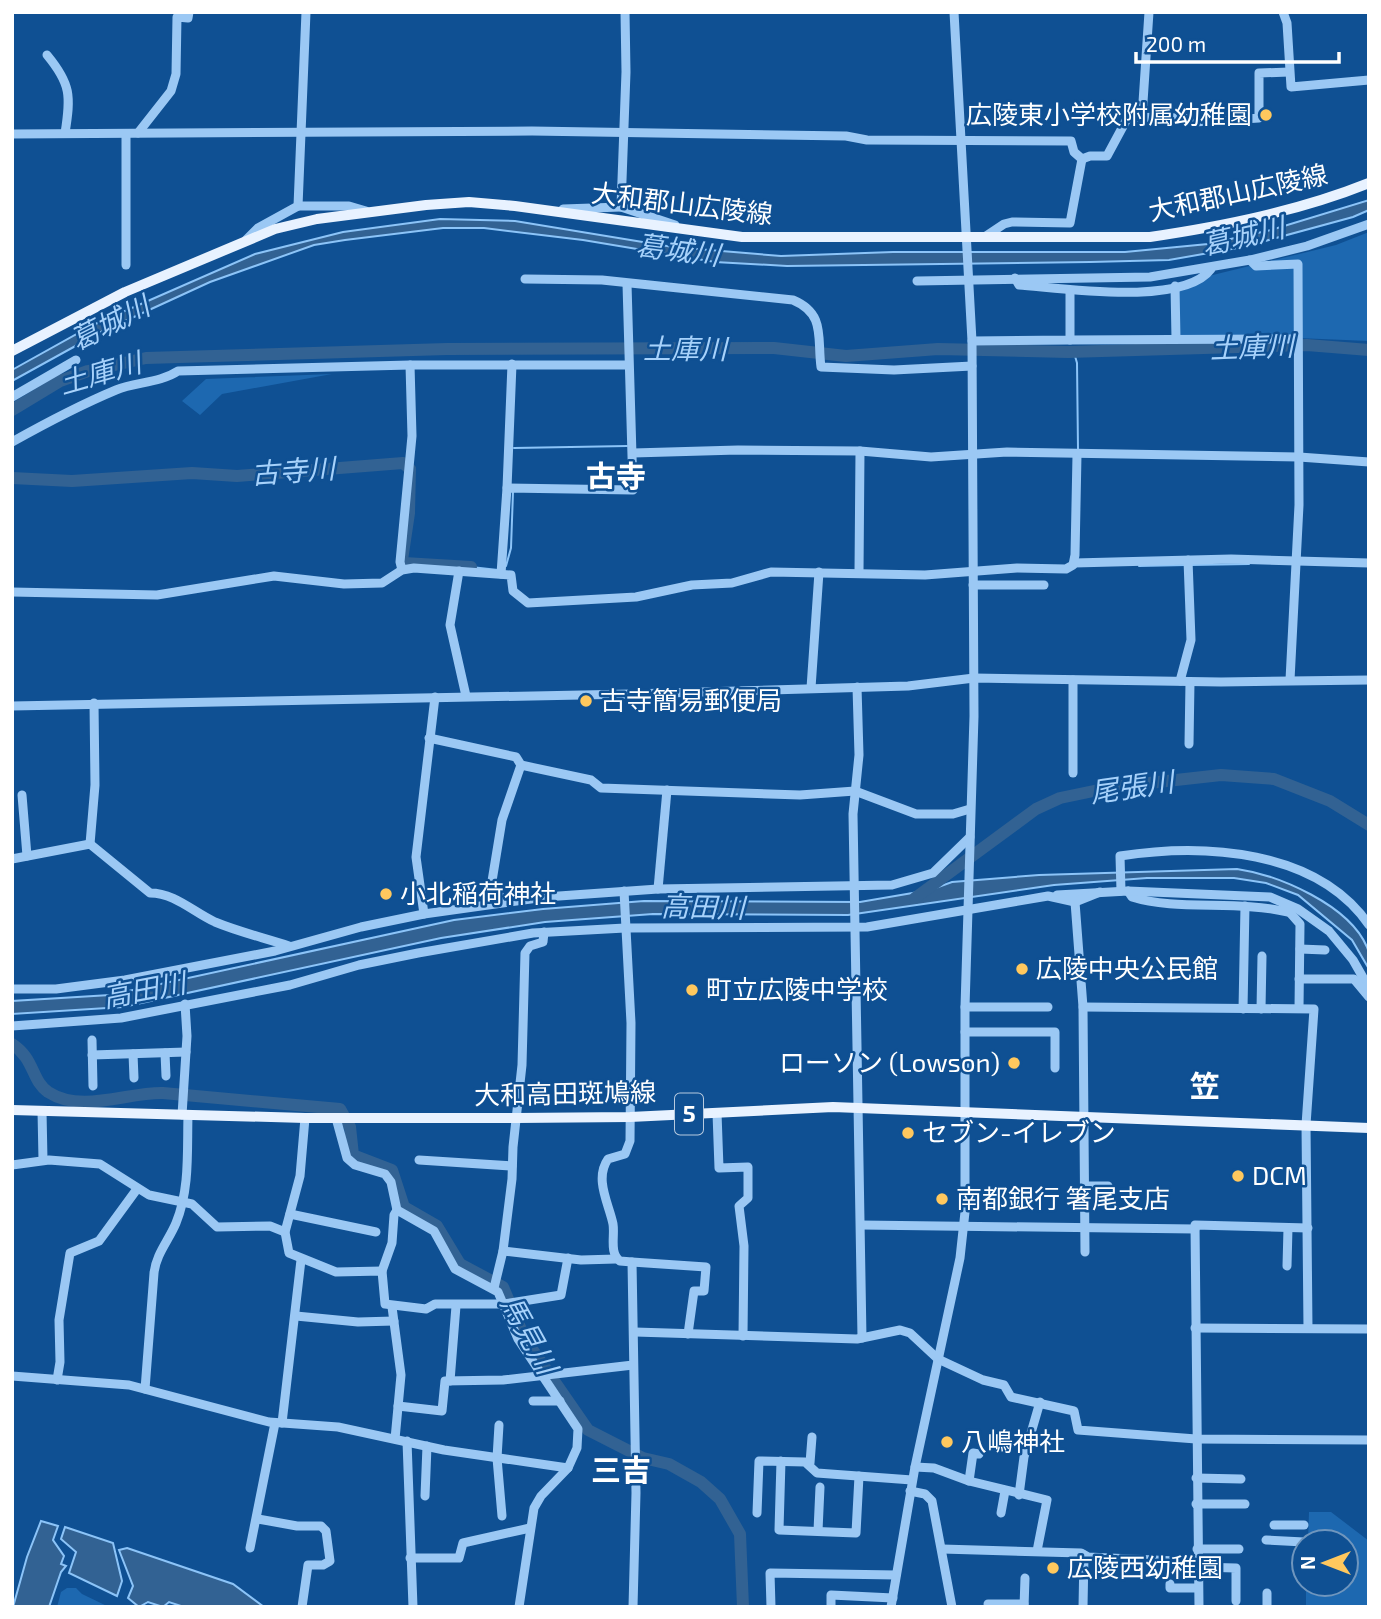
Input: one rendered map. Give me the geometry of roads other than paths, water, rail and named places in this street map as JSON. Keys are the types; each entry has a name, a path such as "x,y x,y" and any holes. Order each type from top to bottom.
{"main road":[{"name":"大和郡山広陵線","path":"12,348 125,292 294,223 368,211 470,202 550,210 686,231 777,238 1150,237 1197,230 1300,207 1369,183"},
{"name":"大和高田斑鳩線","path":"12,1110 305,1118 517,1118 630,1117 858,1108 1369,1128"}],"street":[{"path":"138,133 171,91 176,74 177,17 188,18 189,12"},
{"path":"298,205 306,12"},
{"path":"621,207 625,12"},
{"path":"831,1607 831,1595 892,1603 911,1485 964,1226 965,1007 974,678 972,341 954,12"},
{"path":"1142,117 1149,12"},
{"path":"1283,12 1287,23 1291,87 1369,80"},
{"path":"47,55 64,77 68,114 65,133"},
{"path":"12,134 623,133 846,136 867,141 1071,141 1074,152 1082,159 1107,156 1125,119 1184,118 1195,122 1259,118 1259,73 1289,72"},
{"path":"126,134 126,265"},
{"path":"986,236 1003,224 1012,222 1070,223 1082,159"},
{"path":"245,242 258,228 298,205 349,206 368,211"},
{"path":"550,210 621,207 665,220 686,231"},
{"path":"917,281 1150,277 1211,269 1250,260 1307,246 1369,224"},
{"path":"1250,260 1256,266 1297,264 1297,560 1290,680"},
{"path":"1015,278 1019,285 1070,291 1154,293 1203,277 1211,269"},
{"path":"525,279 602,280 793,300 807,306 817,321 821,367 858,370 972,366"},
{"path":"507,488 633,490 627,284"},
{"path":"1175,286 1176,339"},
{"path":"1070,291 1070,341"},
{"path":"972,341 1297,338"},
{"path":"12,397 76,360"},
{"path":"12,442 55,418 118,389 170,377 178,371 629,361"},
{"path":"501,574 512,364"},
{"path":"402,570 400,562 412,436 410,365"},
{"path":"633,453 860,451 971,456 1007,452 1298,457 1369,462"},
{"path":"859,572 860,451"},
{"path":"1074,563 1080,455"},
{"path":"12,592 157,595 274,576 344,584 382,583 402,570 459,571 510,575 513,591 528,603 636,597 692,585 732,583 771,572 925,575 972,570 1066,569 1074,563 1188,560 1369,563"},
{"path":"1180,681 1191,640 1188,560"},
{"path":"459,571 450,625 466,696"},
{"path":"811,688 819,572"},
{"path":"973,585 1044,585"},
{"path":"12,706 857,687 920,685 974,678 1190,682 1369,680"},
{"path":"1073,680 1073,773"},
{"path":"1189,744 1190,682"},
{"path":"857,687 859,755 853,814 863,1338"},
{"path":"424,914 416,857 435,697"},
{"path":"90,844 94,785 94,703"},
{"path":"429,738 516,757 521,765 591,780 601,788 800,795 855,791 916,814 953,814 970,809"},
{"path":"503,902 492,881 502,820 521,765"},
{"path":"658,889 667,790"},
{"path":"22,795 27,856"},
{"path":"12,989 102,984 291,947 424,914 503,902 658,889 856,889 919,879 944,864 970,841"},
{"path":"12,859 90,844"},
{"path":"90,844 150,893 159,893 185,904 219,923 291,947"},
{"path":"1287,912 1245,906 1152,902 1132,897 1124,890 1120,856 1174,851 1216,851 1254,857 1298,871 1319,882 1352,902 1369,925"},
{"path":"12,1026 121,1018 290,985 384,960 544,932 625,927 856,925 1048,896 1124,890 1270,897 1298,909 1329,932 1353,960 1369,988"},
{"path":"616,1259 612,1221 605,1202 603,1172 608,1159 628,1151 631,1023 624,892"},
{"path":"1048,896 1075,902 1100,892"},
{"path":"1270,897 1273,904 1285,907 1300,924 1299,1008"},
{"path":"1075,902 1083,1007 1085,1252"},
{"path":"1243,1009 1245,906"},
{"path":"527,948 543,942 544,932"},
{"path":"511,937 527,948"},
{"path":"495,1284 503,1251 517,1118 527,948"},
{"path":"1300,949 1325,950"},
{"path":"1261,1009 1262,956"},
{"path":"1299,979 1354,979 1369,997"},
{"path":"145,1389 154,1267 176,1223 186,1179 185,1115 182,1101 186,1052 185,1004"},
{"path":"965,1007 1048,1007"},
{"path":"1083,1007 1314,1009 1306,1125 1308,1328"},
{"path":"965,1032 1055,1032 1055,1068"},
{"path":"92,1040 93,1086"},
{"path":"92,1055 186,1052"},
{"path":"165,1053 166,1076"},
{"path":"133,1054 134,1077"},
{"path":"42,1111 43,1160"},
{"path":"717,1113 719,1168 748,1167 746,1199 739,1206 744,1246 743,1336"},
{"path":"305,1118 300,1176 285,1232 289,1253 336,1272 382,1271"},
{"path":"341,1118 347,1158 355,1164 385,1174 391,1182 397,1210 394,1215 392,1243 382,1271 383,1302 392,1307 426,1309 435,1304 456,1306 508,1303 561,1295 568,1258"},
{"path":"12,1165 43,1160 100,1164 149,1195 192,1204 217,1227 270,1226 285,1232"},
{"path":"419,1160 512,1166"},
{"path":"1084,1186 1108,1186"},
{"path":"57,1380 60,1362 59,1320 70,1253 99,1241 137,1189"},
{"path":"397,1210 434,1231 455,1269 495,1284 508,1303 518,1339 549,1376 578,1435 568,1468 537,1502 530,1528 519,1607"},
{"path":"290,1214 319,1223 376,1232"},
{"path":"862,1225 1195,1229"},
{"path":"1199,1607 1195,1225 1308,1228"},
{"path":"1287,1266 1288,1228"},
{"path":"503,1251 706,1267 704,1291 694,1291 688,1334"},
{"path":"250,1548 279,1423 296,1317 301,1260"},
{"path":"632,1262 636,1454 633,1607"},
{"path":"450,1381 456,1306"},
{"path":"392,1307 401,1375 395,1439"},
{"path":"296,1317 358,1322 394,1321"},
{"path":"1195,1328 1369,1329"},
{"path":"635,1332 863,1338 888,1330 905,1331 938,1359 983,1380 1004,1385 1011,1397 1074,1411 1078,1430 1196,1439 1369,1440"},
{"path":"398,1406 442,1412 444,1381 549,1376 633,1365"},
{"path":"12,1376 129,1385 279,1423 338,1427 427,1446 568,1468"},
{"path":"533,1401 560,1401"},
{"path":"1019,1495 1024,1457 1040,1402"},
{"path":"499,1425 497,1458 502,1516"},
{"path":"812,1437 810,1463 817,1473 859,1476 911,1485 932,1501 952,1607"},
{"path":"407,1441 413,1607"},
{"path":"425,1496 427,1446"},
{"path":"969,1481 973,1453 979,1454"},
{"path":"757,1513 759,1461 810,1463"},
{"path":"781,1461 779,1530 856,1532 859,1476"},
{"path":"915,1467 934,1468 969,1481 1047,1500 1037,1551"},
{"path":"1196,1478 1241,1479"},
{"path":"818,1531 820,1487"},
{"path":"1001,1513 1005,1491"},
{"path":"1196,1504 1245,1504"},
{"path":"258,1519 298,1527 321,1526 326,1531 330,1561 323,1565 308,1565 302,1607"},
{"path":"1273,1525 1304,1525"},
{"path":"410,1558 459,1558 463,1543 530,1528"},
{"path":"1266,1540 1290,1541"},
{"path":"942,1549 1037,1551 1236,1568 1236,1601"},
{"path":"1197,1549 1239,1549"},
{"path":"1083,1607 1084,1555"},
{"path":"771,1607 770,1573 896,1575"},
{"path":"988,1604 1024,1605 1025,1578"},
{"path":"1170,1584 1170,1588 1198,1588"},
{"path":"1267,1593 1267,1607"}],"water":[{"name":"葛城川","path":"1369,200 1369,210 1353,217 1243,247 1169,260 787,266 715,262 583,240 484,228 443,228 345,240 314,245 210,282 99,333 12,381 12,370 93,325 255,254 343,232 440,219 515,221 673,247 781,256 893,252 1125,252 1208,244 1271,230"},
{"name":"高田川","path":"1237,869 1292,885 1329,905 1358,932 1368,949 1369,969 1352,940 1298,895 1266,883 1234,878 1147,878 1054,885 848,915 653,914 545,922 441,938 123,1007 12,1014 12,1001 110,995 454,920 543,909 644,901 860,902 930,890 952,882 1039,875"},
{"path":"41,1521 58,1526 53,1540 64,1556 61,1564 66,1566 61,1572 49,1607 13,1607 27,1557"},
{"path":"65,1527 113,1543 122,1581 117,1596 69,1573 76,1552 61,1539"},
{"path":"127,1548 233,1584 264,1607 184,1607 169,1602 163,1607 148,1602 139,1607 128,1598 133,1586 119,1550"}],"waterway":[{"name":"土庫川","path":"12,410 60,381 88,371 146,358 447,349 774,348 846,356 938,349 1068,352 1307,345 1369,350"},
{"path":"1068,352 1075,356 1077,363 1078,449"},
{"path":"514,448 627,446"},
{"name":"古寺川","path":"12,478 72,481 192,473 237,476 403,463 410,469 409,513 402,560 404,563 471,567"},
{"path":"506,566 511,548 513,492"},
{"path":"1191,565 1249,564"},
{"path":"1139,566 1186,565"},
{"path":"471,567 498,570"},
{"name":"尾張川","path":"915,898 1036,809 1060,798 1113,787 1221,775 1274,779 1330,801 1369,825"},
{"name":"馬見川","path":"12,1044 25,1056 38,1082 48,1092 75,1101 90,1102 163,1093 340,1109 350,1127 353,1155 392,1170 404,1207 437,1226 460,1264 503,1287 525,1339 588,1430 643,1458 669,1464 701,1482 720,1499 740,1534 743,1607"}],"place":[{"name":"広陵東小学校附属幼稚園","path":"1266,115"},
{"name":"古寺簡易郵便局","path":"586,701"},
{"name":"小北稲荷神社","path":"386,894"},
{"name":"広陵中央公民館","path":"1022,969"},
{"name":"町立広陵中学校","path":"692,990"},
{"name":"ローソン (Lowson)","path":"1014,1063"},
{"name":"セブン-イレブン","path":"908,1133"},
{"name":"DCM","path":"1238,1176"},
{"name":"南都銀行 箸尾支店","path":"942,1199"},
{"name":"八嶋神社","path":"947,1442"},
{"name":"広陵西幼稚園","path":"1053,1568"}],"district":[{"name":"古寺","path":"616,477"},
{"name":"笠","path":"1205,1087"},
{"name":"三吉","path":"621,1471"}]}
